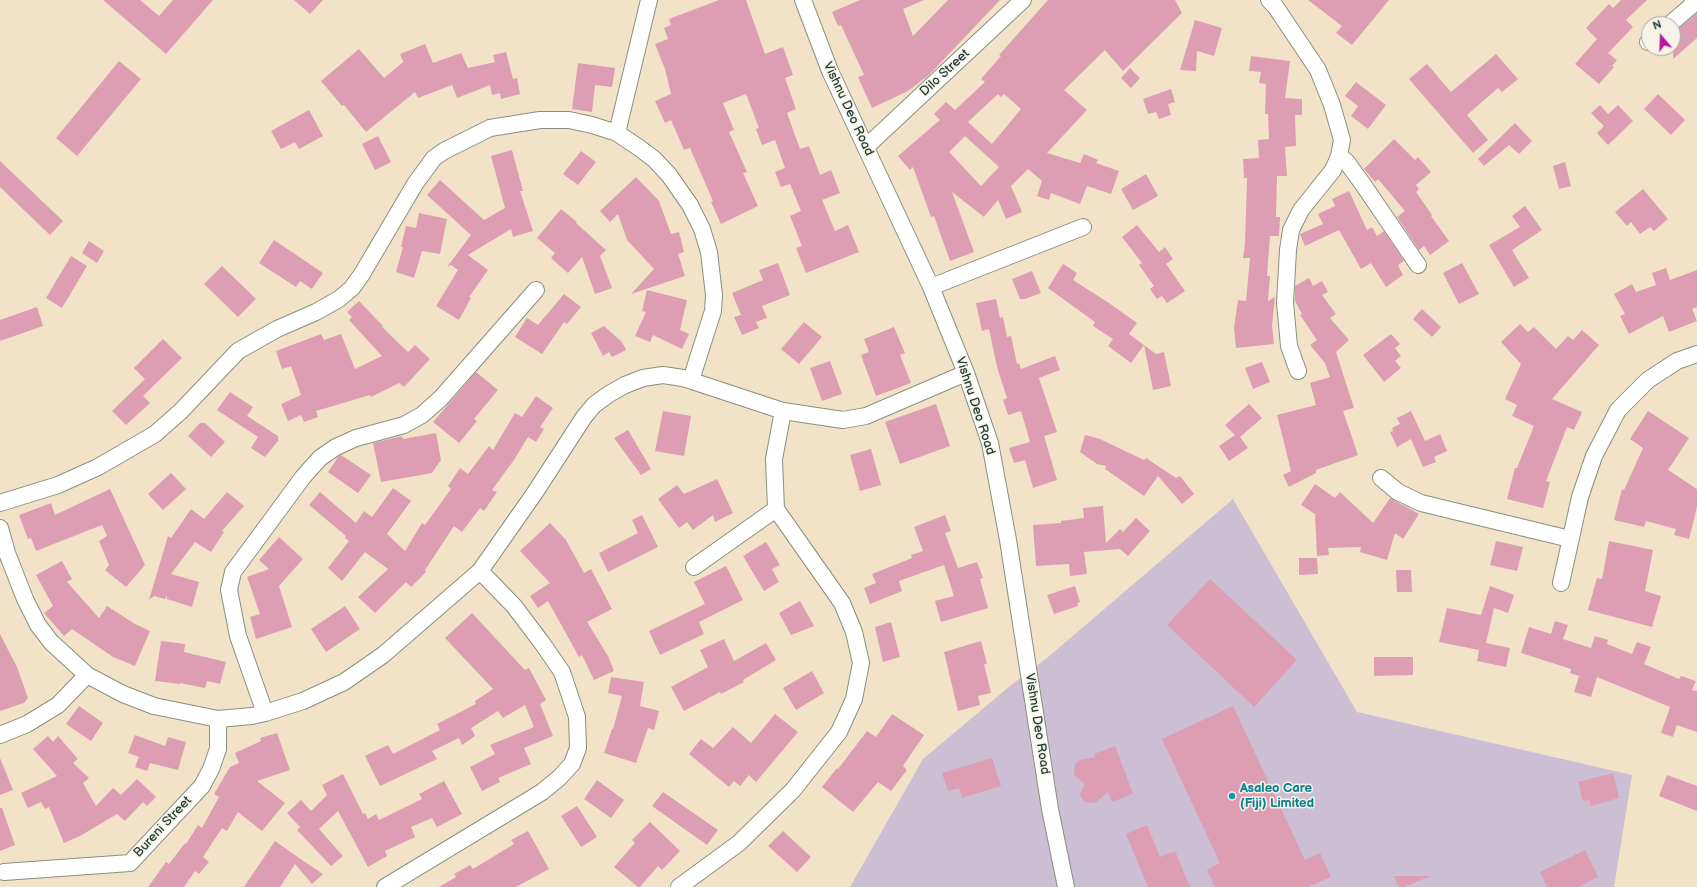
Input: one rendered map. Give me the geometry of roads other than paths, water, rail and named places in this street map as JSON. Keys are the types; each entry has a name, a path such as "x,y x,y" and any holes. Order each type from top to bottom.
{"street":[{"path":"617,133 649,0"},
{"name":"Vishnu Deo Road","path":"802,0 830,71 931,287 966,373 990,443 1050,809 1066,887"},
{"name":"Dilo Street","path":"866,147 1023,0"},
{"path":"1269,0 1275,6 1318,70 1332,105 1342,140 1339,156 1333,170 1301,210 1291,230 1288,250 1285,303 1289,346 1298,371"},
{"path":"1679,16 1690,7 1695,0"},
{"path":"0,502 58,484 98,467 155,434 181,411 238,350 276,328 316,312 339,299 352,288 362,274 425,170 434,158 444,151 490,128 540,120 569,120 592,125 617,133 638,146 654,159 668,175 690,205 702,229 708,252 714,295 713,311 690,380"},
{"path":"1339,156 1346,161 1362,183 1418,265"},
{"path":"931,287 1083,227"},
{"path":"265,713 238,636 229,590 233,572 303,477 320,458 336,447 356,438 404,425 422,415 440,398 536,290"},
{"path":"1561,583 1580,497 1594,456 1618,410 1648,380 1677,361 1697,354"},
{"path":"0,528 7,554 25,599 38,625 51,642 87,675 123,694 154,706 218,719 265,713 303,701 344,682 383,655 480,571 534,494 584,417 594,405 625,385 643,378 663,375 690,380 783,411 843,420 866,416 966,373"},
{"path":"679,887 739,843 793,790 839,732 854,699 861,663 854,632 848,617 842,603 776,509 774,459 783,411"},
{"path":"1381,478 1398,492 1421,503 1570,539"},
{"path":"694,567 776,509"},
{"path":"385,887 542,792 559,778 572,764 578,748 577,717 562,672 514,606 480,571"},
{"path":"0,735 26,724 58,705 87,675"},
{"name":"Bureni Street","path":"4,872 130,862 202,786 211,769 218,749 218,719"}],"place":[{"name":"Asaleo Care (Fiji) Limited","path":"1232,796"}]}
